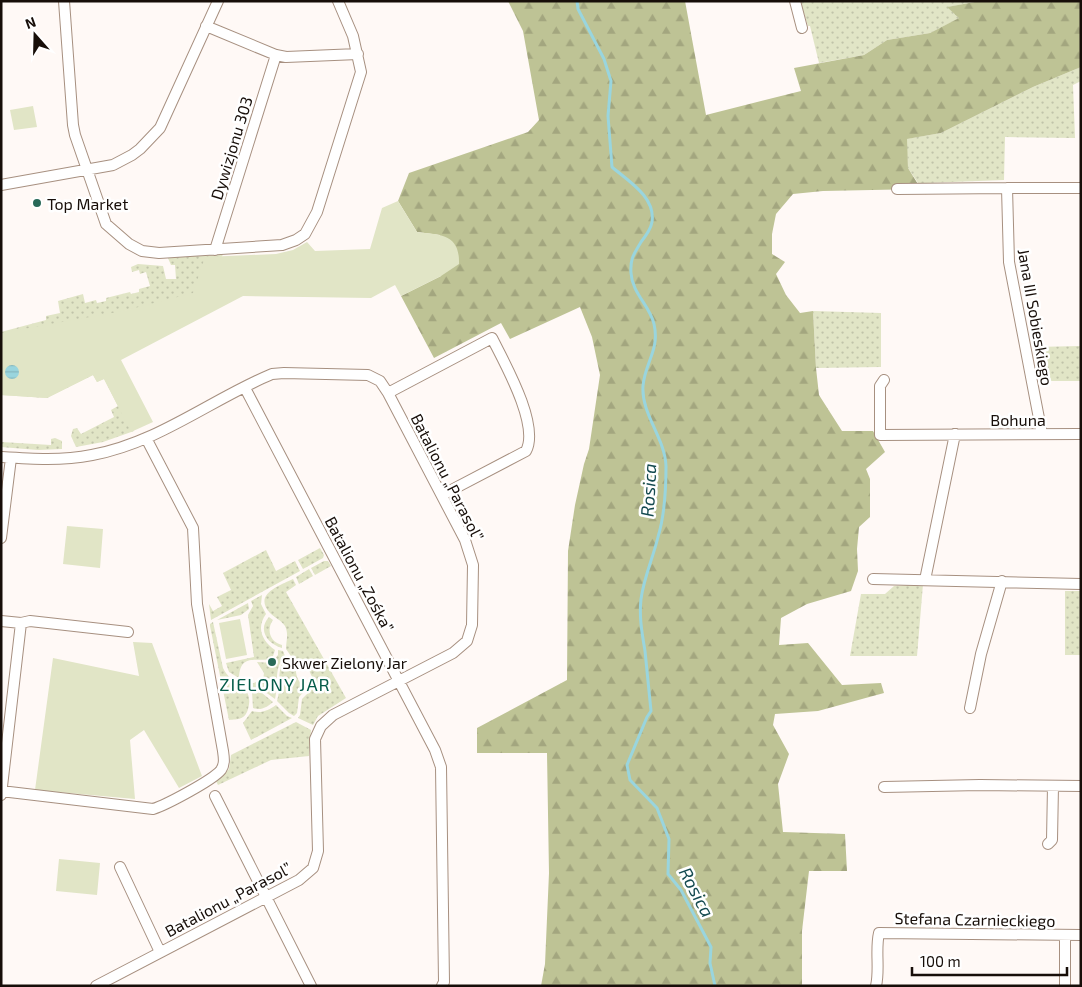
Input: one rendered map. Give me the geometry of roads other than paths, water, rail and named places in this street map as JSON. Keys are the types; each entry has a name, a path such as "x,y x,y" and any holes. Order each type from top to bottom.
{"street":[{"path":"64,1 71,114 75,135 106,224 129,244 142,251 159,253 282,245 301,237 309,228 317,212 361,72 353,36 338,1"},
{"path":"1,185 104,167 122,161 150,140 160,128 218,1"},
{"path":"795,1 802,28"},
{"path":"206,26 276,55 358,54"},
{"name":"Dywizjonu 303","path":"215,250 276,55"},
{"name":"Jana III Sobieskiego","path":"1007,188 1009,262 1042,434"},
{"path":"898,189 1081,188"},
{"path":"388,392 492,338 501,355 515,382 525,413 530,437 529,445 526,451 442,495"},
{"name":"Batalionu „Parasol”","path":"6,457 39,460 77,458 101,454 146,438 267,376 278,373 362,374 377,379 388,392 466,540 473,565 472,625 467,641 452,653 333,715 321,726 315,740 318,851 312,868 299,880 96,986"},
{"name":"Bohuna","path":"884,380 880,386 880,434 1081,434"},
{"name":"Batalionu „Zośka”","path":"245,388 435,750 441,767 444,972 442,986"},
{"path":"925,580 955,434"},
{"path":"2,791 153,808 165,804 207,780 219,772 224,765 197,604 193,528 146,438"},
{"path":"1,538 6,457"},
{"path":"873,579 1081,584"},
{"path":"970,708 981,654 1002,581"},
{"path":"1,621 21,623 30,621 128,632"},
{"path":"1,795 21,623"},
{"path":"884,787 980,785 1081,786"},
{"path":"1048,844 1052,840 1053,786"},
{"path":"215,796 311,986"},
{"path":"120,867 160,952"},
{"name":"Stefana Czarnieckiego","path":"876,986 876,944 879,933 1081,935"},
{"name":"Stefana Czarnieckiego","path":"1065,934 1065,986"}],"water":[{"path":"9,365 15,365 19,372 15,379 9,379 5,375 5,369"}],"waterway":[{"name":"Rosica","path":"577,1 578,9 604,59 611,81 608,116 612,167 640,190 650,205 652,213 650,227 633,256 631,273 634,287 649,311 654,324 654,349 644,378 643,396 665,456 666,484 662,520 644,583 640,606 651,711 627,765 630,780 657,808 669,839 668,874 681,890 711,947 710,963 715,986"}],"place":[{"name":"Top Market","path":"37,203"},
{"name":"Skwer Zielony Jar","path":"272,662"}],"district":[{"name":"ZIELONY JAR","path":"275,684"}]}
